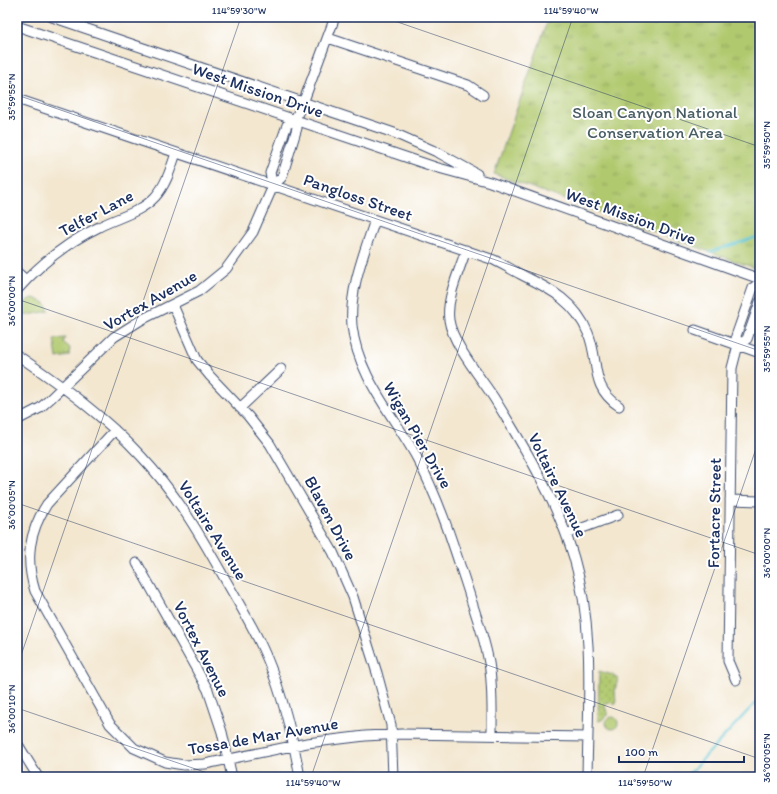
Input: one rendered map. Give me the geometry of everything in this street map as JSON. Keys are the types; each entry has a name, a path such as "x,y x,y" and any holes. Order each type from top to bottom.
{"street":[{"name":"West Mission Drive","path":"52,17 299,111 435,166 490,182 760,280"},
{"name":"Vortex Avenue","path":"17,420 40,408 114,337 140,320 199,291 218,276 235,258 253,232 273,186 282,177 297,128 299,111 335,17"},
{"name":"West Mission Drive","path":"17,26 299,111 394,133 438,153 490,182"},
{"path":"328,38 468,86 483,95"},
{"name":"Pangloss Street","path":"17,99 466,250 494,260 537,281 550,288 572,306 588,332 598,379 604,394 619,406"},
{"name":"Telfer Lane","path":"17,290 26,280 64,247 91,230 142,208 149,203 161,190 176,153"},
{"name":"Wigan Pier Drive","path":"375,220 354,291 352,320 356,348 368,380 424,470 450,532 489,662 492,692 492,736"},
{"name":"Voltaire Avenue","path":"466,250 450,301 448,312 451,330 521,443 549,496 566,534 578,576 587,623 589,667 587,777"},
{"path":"17,272 26,280"},
{"name":"Fortacre Street","path":"736,680 728,661 732,368 738,345 736,336 753,288 760,280"},
{"name":"Fortacre Street","path":"738,345 747,339 760,302"},
{"name":"Blaven Drive","path":"173,305 197,360 240,408 279,457 336,558 353,597 378,673 392,734 393,777"},
{"path":"696,330 760,353"},
{"name":"Voltaire Avenue","path":"17,355 63,386 115,430 141,456 175,496 198,532 233,593 269,663 294,745 300,777"},
{"path":"240,408 281,369"},
{"name":"Tossa de Mar Avenue","path":"115,430 47,504 32,533 29,566 35,591 110,724 126,741 144,754 175,764 194,766 294,745 342,738 392,734 588,737"},
{"path":"730,500 760,501"},
{"path":"566,534 618,515"},
{"name":"Vortex Avenue","path":"137,563 208,690 222,732 232,777"},
{"path":"17,743 38,777"}],"green space":[{"name":"Sloan Canyon National Conservation Area","path":"549,17 760,17 760,270 494,174"},
{"path":"34,298 45,303 49,311 23,316 22,310 25,302"},
{"path":"66,338 63,342 70,348 69,356 57,358 54,339"},
{"path":"599,671 613,675 618,679 615,690 616,703 614,705 611,702 606,703 605,707 608,714 602,720 598,721"},
{"path":"610,717 614,717 618,723 614,729 610,729 606,725 606,721"}],"waterway":[{"path":"710,252 760,236"},
{"path":"686,777 760,698"}]}
